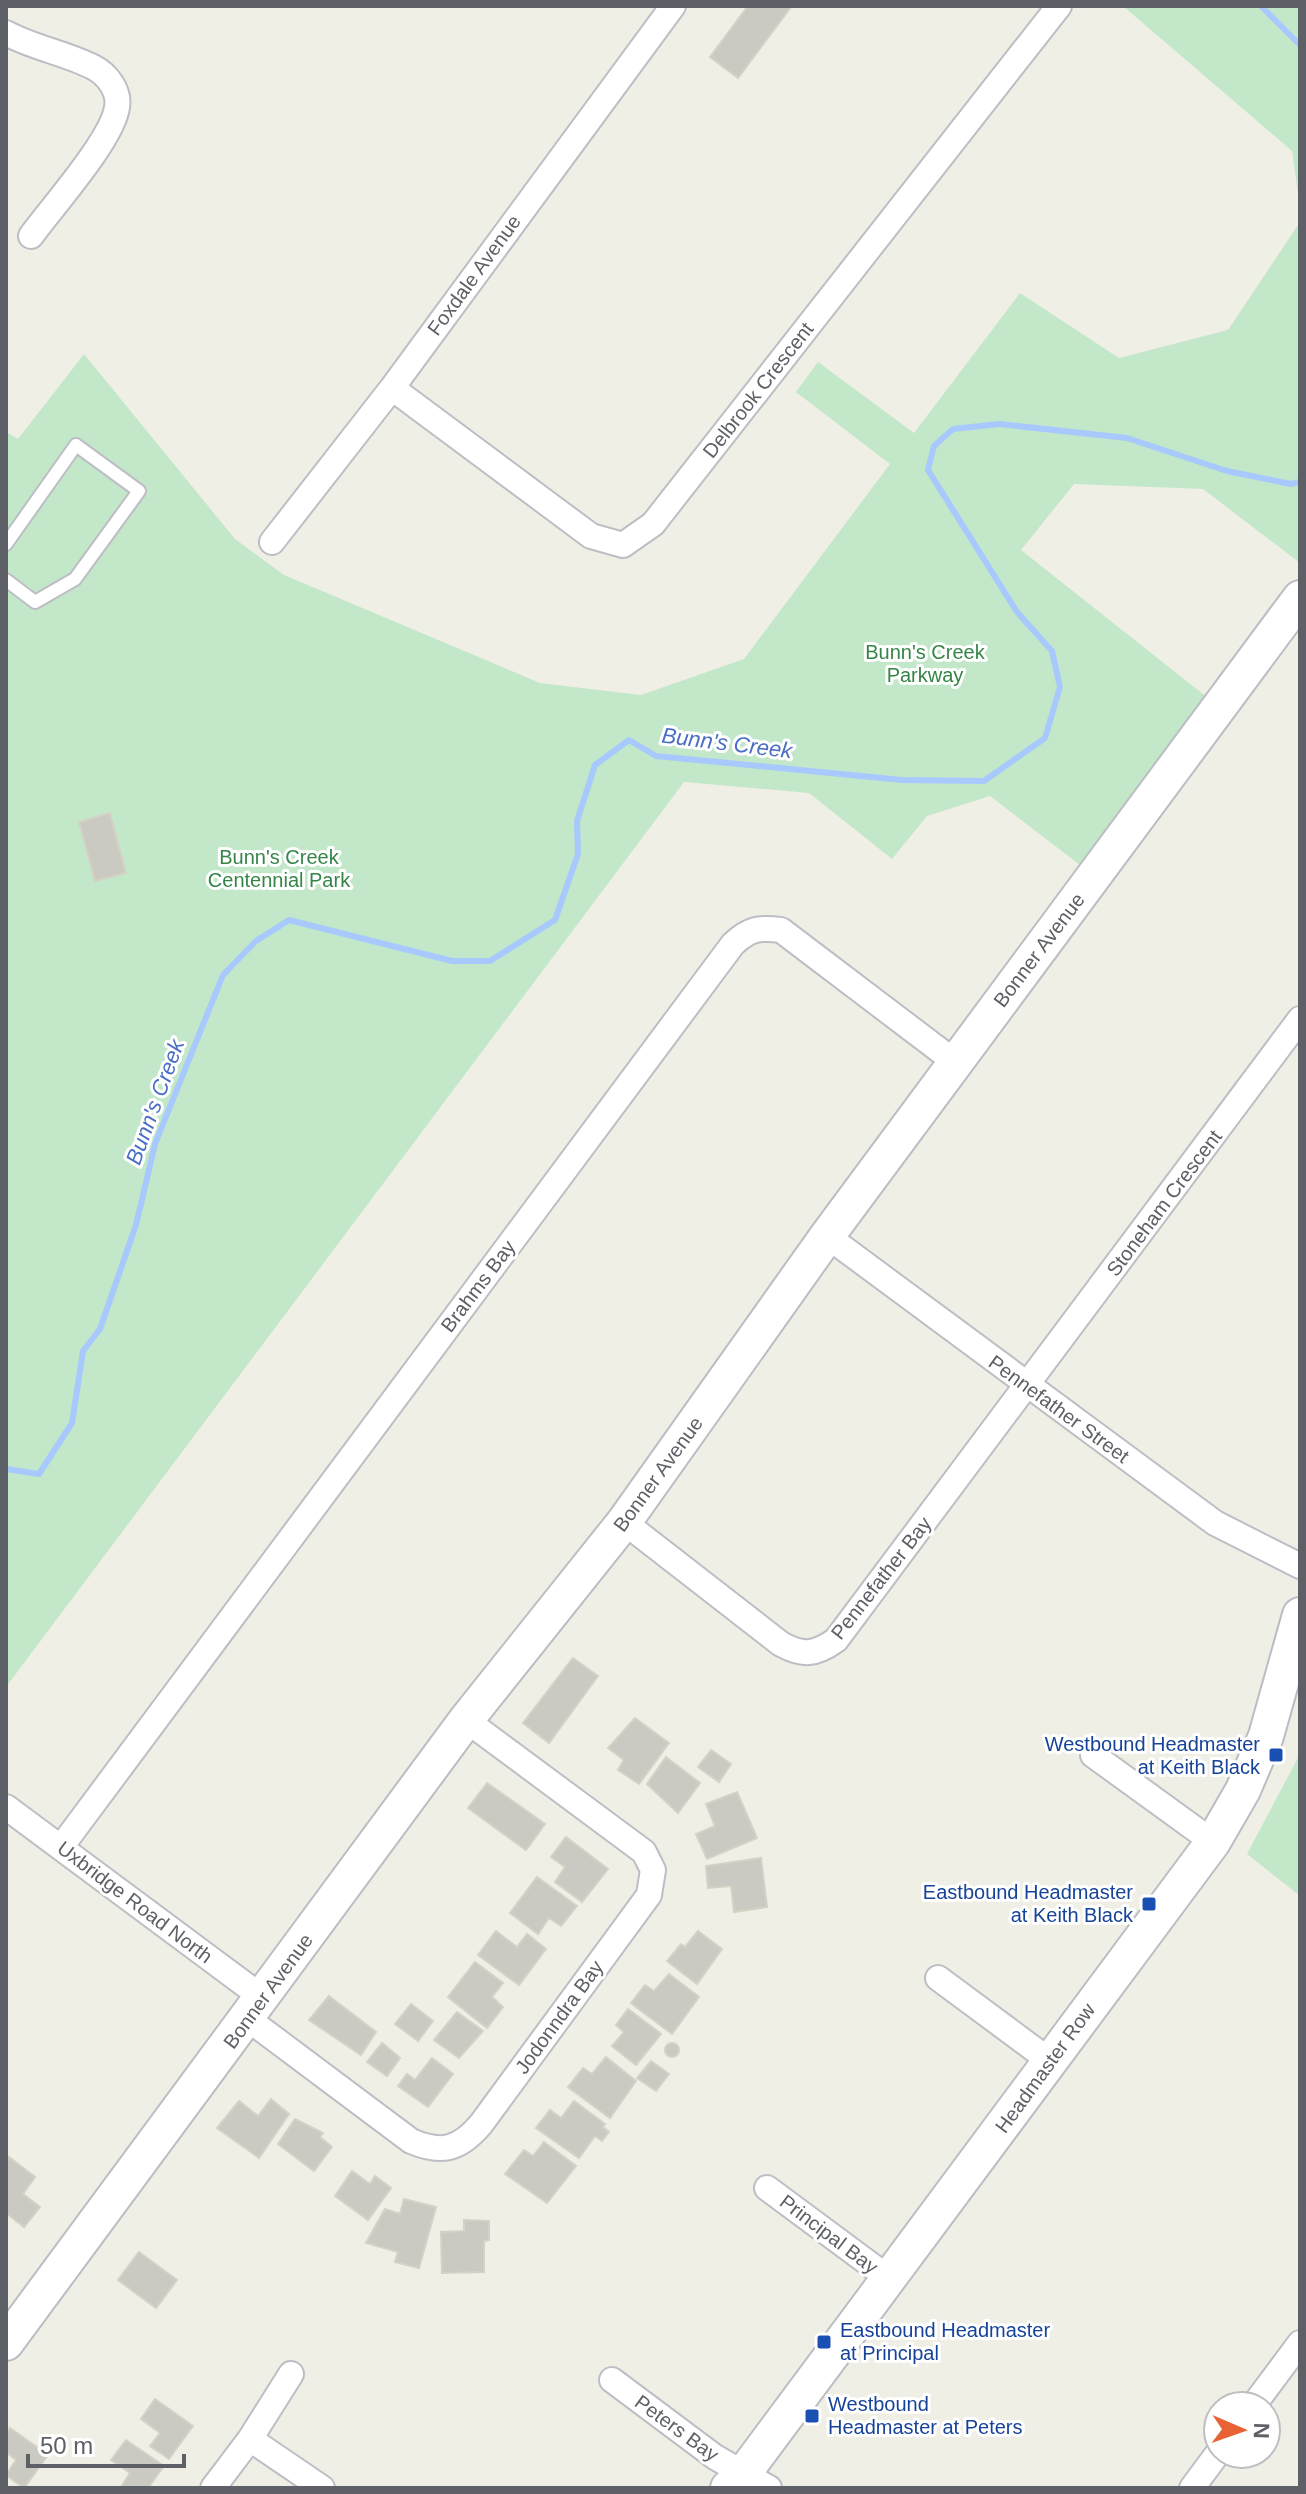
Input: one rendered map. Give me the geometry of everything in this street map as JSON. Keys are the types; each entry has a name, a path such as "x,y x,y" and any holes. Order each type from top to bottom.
{"street":[{"name":"Foxdale Avenue","path":"272,542 392,388 673,6"},
{"name":"Delbrook Crescent","path":"392,388 591,536 623,545 653,524 1059,6"},
{"path":"6,33 27,44 94,68 111,81 118,105 110,129 31,236"},
{"name":"Bonner Avenue","path":"6,2343 466,1720 624,1522 827,1236 1300,598"},
{"name":"Brahms Bay","path":"61,1847 724,956 746,932 761,927 781,930 955,1062"},
{"name":"Stoneham Crescent","path":"1027,1386 1300,1019"},
{"name":"Pennefather Street","path":"827,1236 1215,1523 1300,1566"},
{"name":"Pennefather Bay","path":"624,1522 781,1644 800,1654 820,1651 836,1640 1027,1386"},
{"name":"Headmaster Row","path":"747,2483 1050,2061 1213,1842 1243,1790 1266,1736 1300,1615"},
{"name":"Jodonndra Bay","path":"256,2008 411,2141 429,2149 448,2150 467,2140 481,2124 649,1895 653,1870 644,1852 466,1720"},
{"path":"1093,1755 1213,1842"},
{"name":"Uxbridge Road North","path":"6,1807 61,1847 256,2008"},
{"path":"938,1978 1050,2061"},
{"name":"Principal Bay","path":"767,2188 891,2280"},
{"path":"1265,2390 1300,2343"},
{"path":"213,2488 250,2439 291,2374"},
{"name":"Peters Bay","path":"612,2380 747,2483"},
{"path":"250,2439 322,2488"},
{"path":"1192,2488 1205,2470"}],"lane":[{"path":"6,544 76,445 139,491 75,579 35,602 6,580"}],"green space":[{"path":"1123,6 1300,6 1300,208 1292,151"},
{"name":"Bunn's Creek Centennial Park","path":"1300,222 1300,563 1203,489 1074,484 1021,550 1208,698 1080,865 990,796 927,816 892,859 809,793 684,782 6,1687 6,432 18,439 84,354 235,539 284,575 540,683 641,695 744,659 890,464 796,392 818,362 914,433 1020,293 1119,358 1228,330"},
{"path":"1300,1754 1300,1896 1247,1854"}],"building":[{"path":"748,6 791,7 738,78 710,57"},
{"path":"110,813 126,873 95,881 79,822"},
{"path":"573,1658 598,1676 549,1743 523,1723"},
{"path":"635,1718 669,1743 639,1784 618,1770 624,1760 608,1748"},
{"path":"711,1750 731,1764 719,1782 698,1767"},
{"path":"666,1757 700,1783 678,1813 647,1784"},
{"path":"487,1783 545,1824 526,1850 468,1808"},
{"path":"737,1792 757,1838 707,1859 696,1834 715,1826 706,1804"},
{"path":"566,1837 608,1869 582,1902 555,1882 565,1867 551,1857"},
{"path":"761,1858 767,1907 734,1912 731,1886 708,1888 706,1866"},
{"path":"537,1877 577,1906 561,1926 549,1918 538,1934 510,1913"},
{"path":"496,1931 517,1947 527,1934 546,1949 519,1985 478,1955"},
{"path":"698,1931 722,1949 697,1984 667,1961 681,1944 685,1947"},
{"path":"475,1962 503,1983 492,1997 503,2007 487,2028 448,1997"},
{"path":"669,1974 699,1997 672,2034 631,2003 645,1985 654,1991"},
{"path":"329,1996 376,2032 361,2055 309,2020"},
{"path":"411,2004 433,2021 418,2041 395,2024"},
{"path":"628,2009 661,2034 636,2065 612,2046 624,2032 616,2025"},
{"path":"457,2012 483,2031 459,2058 434,2040"},
{"path":"382,2043 400,2058 387,2076 367,2062"},
{"path":"672,2043 679,2050 672,2057 665,2050"},
{"path":"606,2057 636,2081 610,2118 568,2087 583,2068 592,2074"},
{"path":"432,2058 453,2074 428,2107 398,2086 407,2074 415,2080"},
{"path":"651,2061 669,2074 656,2091 637,2078"},
{"path":"271,2099 289,2114 259,2158 217,2128 239,2101 258,2116"},
{"path":"574,2101 605,2124 603,2127 609,2132 602,2141 595,2136 579,2158 536,2128 550,2110 561,2118"},
{"path":"295,2119 323,2133 320,2137 332,2147 314,2171 278,2144"},
{"path":"544,2142 576,2166 547,2203 505,2174 524,2150 533,2156"},
{"path":"9,2157 35,2177 23,2194 40,2207 24,2227 6,2213 6,2161"},
{"path":"352,2171 370,2184 375,2176 391,2188 368,2220 335,2196"},
{"path":"404,2199 436,2207 419,2268 395,2262 398,2252 366,2243 385,2209 400,2214"},
{"path":"464,2220 489,2221 489,2240 484,2241 484,2272 442,2273 441,2232 464,2231"},
{"path":"139,2252 177,2280 156,2308 118,2280"},
{"path":"155,2399 193,2426 169,2459 150,2446 160,2433 141,2419"},
{"path":"10,2428 48,2455 24,2488 6,2475 16,2460 6,2452 6,2434"},
{"path":"126,2440 164,2466 148,2488 121,2487 130,2473 111,2460"}],"waterway":[{"name":"Bunn's Creek","path":"1261,6 1300,45"},
{"name":"Bunn's Creek","path":"6,1469 39,1474 72,1423 83,1351 100,1329 136,1225 155,1144 223,975 256,941 289,920 452,961 490,961 555,920 578,854 577,821 595,765 629,740 656,756 902,780 984,781 1045,738 1060,687 1052,651 1017,612 928,470 934,446 953,429 999,424 1127,438 1227,471 1291,484 1300,482"}],"place":[{"name":"Westbound Headmaster at Keith Black","path":"1276,1755"},
{"name":"Eastbound Headmaster at Keith Black","path":"1149,1904"},
{"name":"Eastbound Headmaster at Principal","path":"824,2342"},
{"name":"Westbound Headmaster at Peters","path":"812,2416"}],"park label":[{"name":"Bunn's Creek Parkway","path":"925,664"}]}
